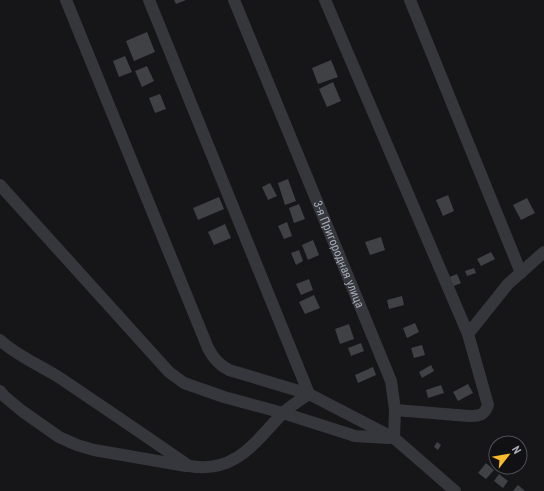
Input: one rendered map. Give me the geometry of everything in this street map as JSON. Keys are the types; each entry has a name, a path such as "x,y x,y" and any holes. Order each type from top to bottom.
{"street":[{"path":"66,0 212,355 219,364 230,370 309,394 394,438 455,491"},
{"path":"149,0 309,394"},
{"name":"3-я Пригородная улица","path":"234,0 391,381 395,410 394,438"},
{"path":"325,0 468,334 488,406 485,412 479,416 395,410"},
{"path":"410,0 521,273"},
{"path":"0,185 169,372 184,383 218,395 283,413 355,436 394,438"},
{"path":"468,334 508,284 544,252"},
{"path":"0,340 8,347 56,376 115,415 189,466"},
{"path":"0,391 22,411 59,437 77,445 94,450 198,468 217,466 237,458 248,451 283,413 309,394"}],"building":[{"path":"174,0 186,0 176,4"},
{"path":"147,32 155,52 134,61 126,41"},
{"path":"125,56 132,72 119,77 113,61"},
{"path":"331,60 338,77 318,84 312,68"},
{"path":"147,66 154,81 142,87 135,71"},
{"path":"333,82 341,101 327,107 319,89"},
{"path":"160,94 166,109 155,113 149,98"},
{"path":"288,179 296,201 285,205 278,183"},
{"path":"270,183 277,196 268,200 262,187"},
{"path":"448,195 454,211 443,216 436,200"},
{"path":"219,197 224,209 198,220 193,208"},
{"path":"527,198 535,213 521,220 513,205"},
{"path":"299,204 305,219 294,223 289,208"},
{"path":"287,222 292,236 284,239 278,226"},
{"path":"225,224 231,238 214,245 208,232"},
{"path":"381,237 385,250 370,255 365,242"},
{"path":"313,240 319,255 308,260 302,245"},
{"path":"299,250 303,261 296,265 291,253"},
{"path":"491,252 495,259 481,266 477,259"},
{"path":"474,268 476,273 467,276 465,271"},
{"path":"457,274 461,283 451,287 447,278"},
{"path":"309,279 313,290 301,295 296,284"},
{"path":"314,295 320,308 305,314 299,302"},
{"path":"402,296 404,305 389,309 387,300"},
{"path":"415,323 419,332 407,338 403,328"},
{"path":"349,324 354,339 340,344 335,329"},
{"path":"361,343 364,351 351,356 348,348"},
{"path":"422,345 425,355 414,358 411,348"},
{"path":"431,365 434,371 422,378 419,372"},
{"path":"373,367 376,375 358,383 355,375"},
{"path":"468,384 473,393 458,401 453,392"},
{"path":"441,385 444,393 428,398 426,390"},
{"path":"437,442 441,445 438,450 434,447"},
{"path":"486,463 488,465 488,475 490,475 486,479 478,473"},
{"path":"498,475 500,475 508,481 503,488 494,481"},
{"path":"518,485 525,491 513,491"}]}
